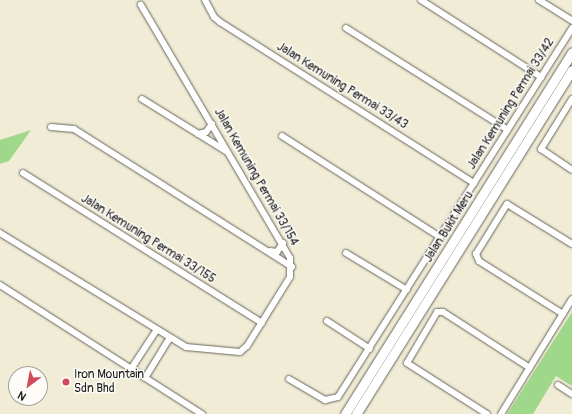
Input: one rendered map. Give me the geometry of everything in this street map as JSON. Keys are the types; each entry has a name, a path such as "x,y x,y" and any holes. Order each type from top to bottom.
{"main road":[{"name":"Jalan Bukit Meru","path":"345,414 572,52"},
{"name":"Jalan Bukit Meru","path":"356,414 572,70"}],"street":[{"name":"Jalan Kemuning Permai 33/43","path":"205,0 214,17 220,22 474,184"},
{"path":"421,0 541,76"},
{"path":"539,0 572,21"},
{"name":"Jalan Kemuning Permai 33/154","path":"141,5 283,244 292,267"},
{"path":"346,28 508,130"},
{"name":"Jalan Kemuning Permai 33/42","path":"289,379 324,400 334,400 341,394 572,28"},
{"path":"142,99 228,152"},
{"path":"572,99 541,149 572,170"},
{"path":"198,134 206,132 212,124"},
{"path":"0,233 169,339 198,350 240,352 248,346 290,277 292,267 74,129 51,127"},
{"path":"282,136 440,237"},
{"name":"Jalan Kemuning Permai 33/155","path":"23,173 262,323"},
{"path":"563,314 479,261 476,254 505,206 510,205 572,244"},
{"path":"264,250 277,252 283,244"},
{"path":"346,253 406,290"},
{"path":"0,285 202,414"},
{"path":"501,414 572,299"},
{"path":"487,414 408,364 407,360 437,312 443,312 530,368"},
{"path":"327,321 370,349"},
{"path":"131,369 156,331"},
{"path":"145,378 169,339"},
{"path":"558,385 572,394"}],"green space":[{"path":"31,130 9,161 0,164 0,140"},
{"path":"572,312 572,386 556,376 533,414 507,414"}],"place":[{"name":"Iron Mountain Sdn Bhd","path":"66,382"}]}
